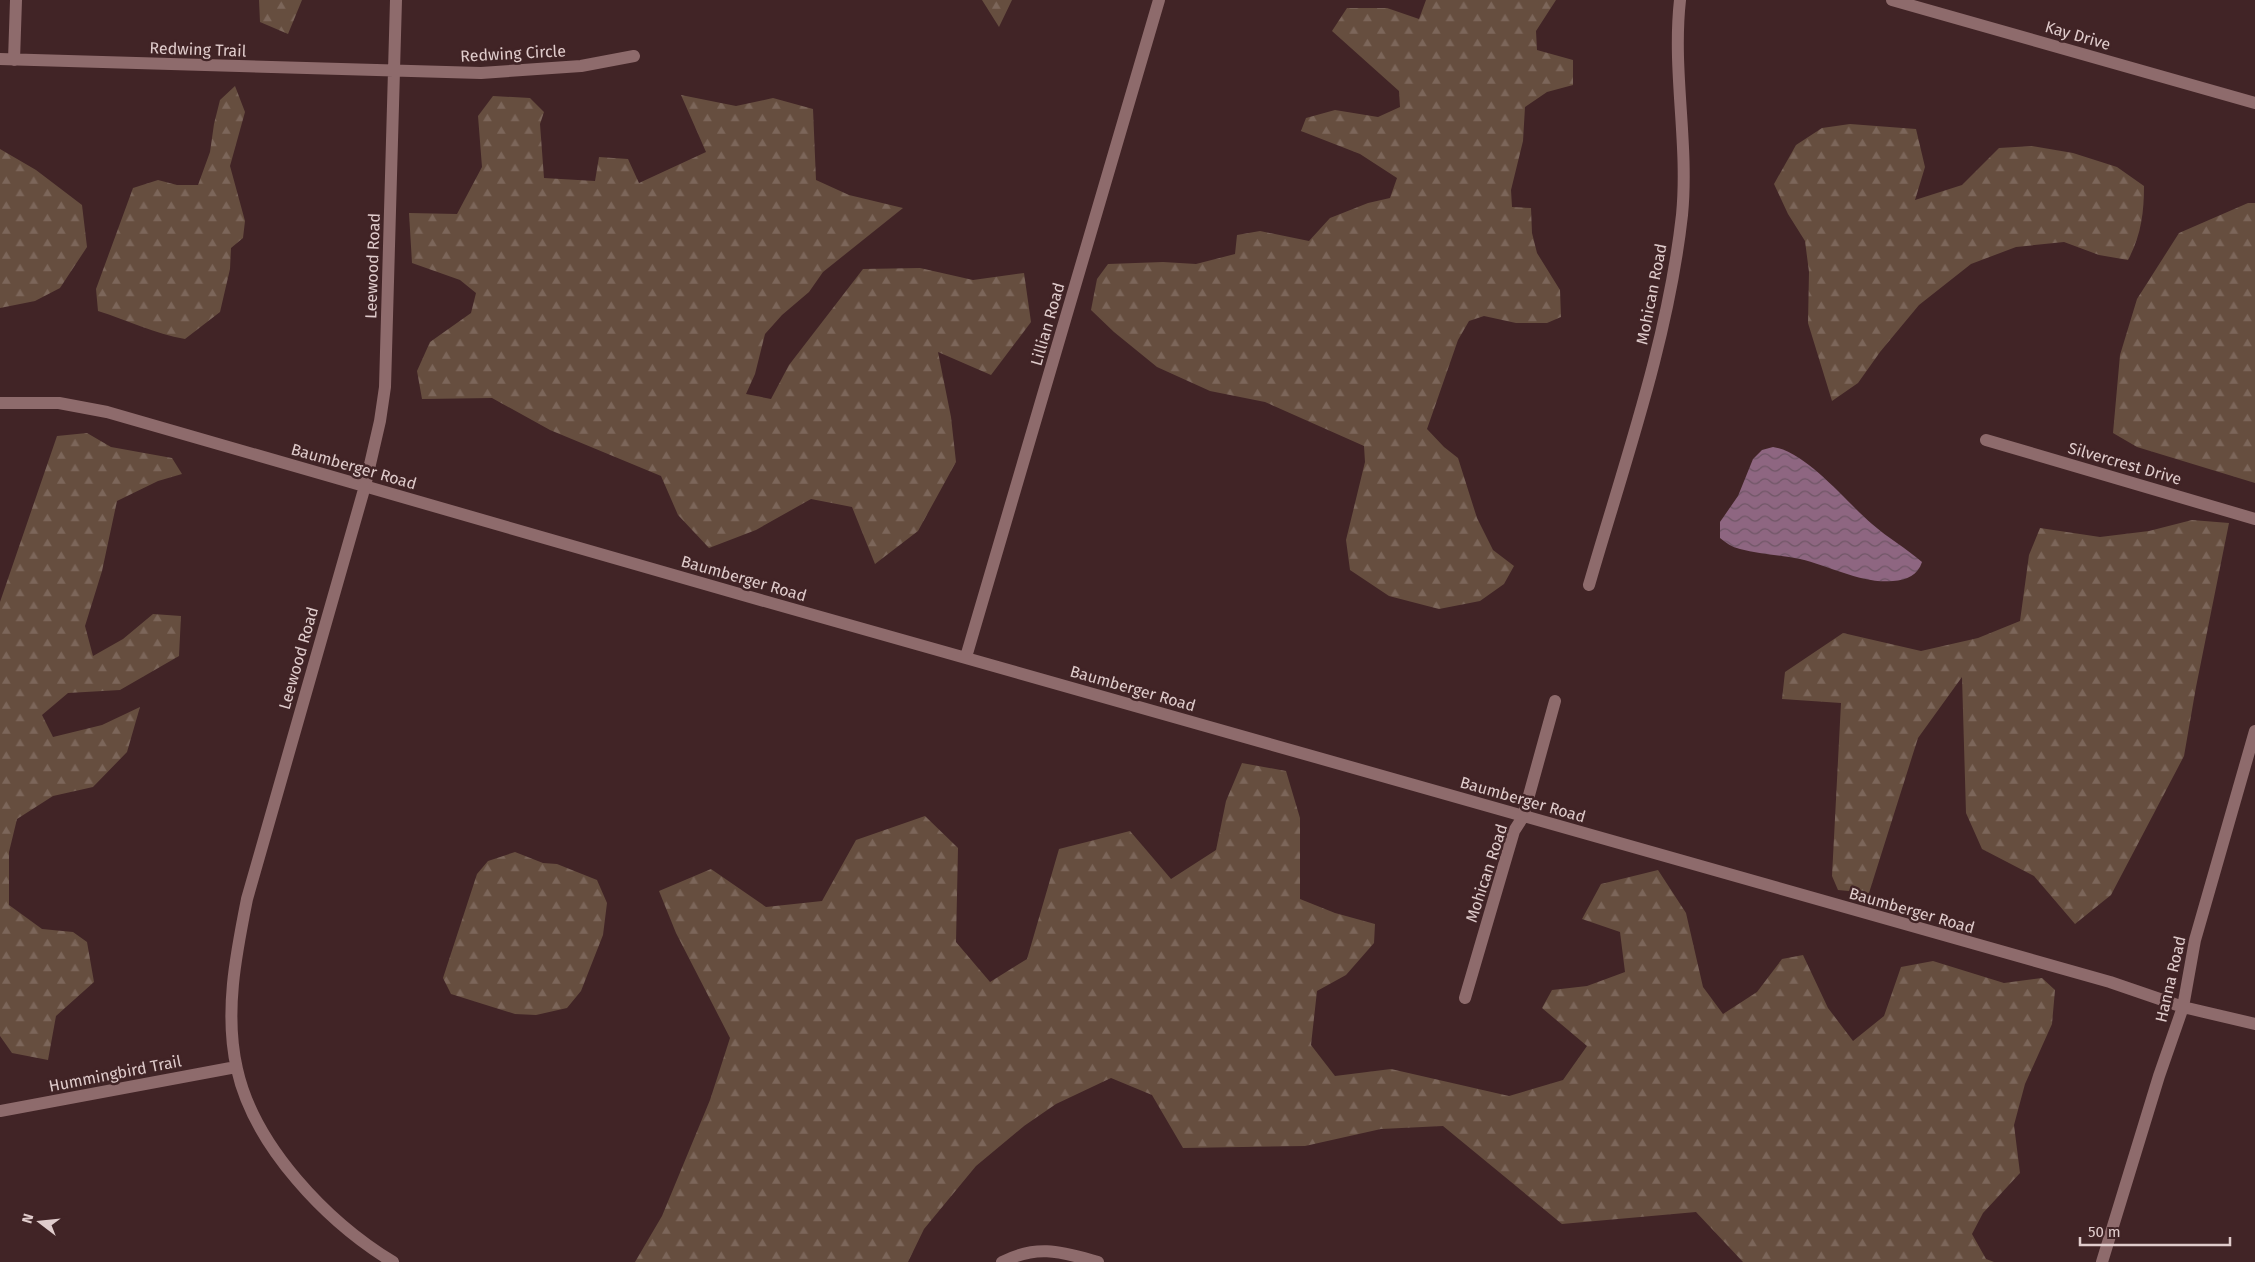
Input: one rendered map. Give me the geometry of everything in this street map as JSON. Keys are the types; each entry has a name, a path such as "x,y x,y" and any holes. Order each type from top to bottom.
{"street":[{"path":"14,60 16,0"},
{"name":"Leewood Road","path":"393,1262 367,1244 308,1192 288,1169 261,1128 248,1103 236,1067 232,993 247,899 365,486 380,421 385,387 396,0"},
{"name":"Lillian Road","path":"966,657 1159,0"},
{"name":"Mohican Road","path":"1589,585 1657,347 1676,259 1682,214 1684,168 1678,49 1680,0"},
{"name":"Kay Drive","path":"1892,0 2255,103"},
{"name":"Redwing Circle","path":"394,72 515,72 581,66 634,56"},
{"name":"Redwing Trail","path":"0,59 394,72"},
{"name":"Baumberger Road","path":"0,403 59,403 107,412 2110,982 2183,1007 2255,1024"},
{"name":"Silvercrest Drive","path":"1986,440 2255,518"},
{"name":"Mohican Road","path":"1465,998 1514,832 1523,816 1555,700"},
{"name":"Hanna Road","path":"2102,1262 2159,1076 2183,1007 2195,940 2255,731"},
{"name":"Hummingbird Trail","path":"0,1111 236,1067"},
{"path":"1002,1262 1026,1252 1045,1250 1064,1252 1098,1262"}],"green space":[{"path":"259,0 302,0 288,34 260,22"},
{"path":"982,0 1012,0 999,27"},
{"path":"1426,0 1556,0 1536,31 1537,50 1573,60 1573,85 1547,92 1525,107 1523,141 1511,190 1512,207 1531,208 1532,233 1537,253 1560,290 1561,317 1547,323 1516,323 1484,316 1469,321 1458,340 1427,429 1444,447 1458,458 1477,518 1493,550 1514,566 1504,584 1480,601 1439,609 1389,596 1350,570 1346,540 1365,462 1364,446 1265,402 1210,391 1157,367 1114,332 1091,310 1097,279 1108,264 1163,262 1196,264 1235,254 1237,235 1260,231 1309,241 1330,218 1368,203 1390,198 1397,178 1360,154 1301,131 1306,118 1335,110 1378,117 1400,107 1399,91 1332,31 1347,8 1387,8 1419,19"},
{"path":"235,86 245,112 230,166 245,221 243,238 231,248 230,269 220,312 185,339 152,330 98,311 96,289 133,188 158,180 177,185 198,185 210,152 220,100"},
{"path":"681,95 736,106 773,98 813,109 816,180 849,195 903,208 823,272 809,292 782,315 765,334 755,374 746,394 771,399 789,365 863,269 920,268 973,280 1024,273 1031,322 991,375 938,352 951,417 956,462 918,531 875,564 852,507 811,499 756,530 709,548 678,515 661,476 550,430 492,398 422,399 417,371 430,342 471,313 476,293 460,280 412,263 409,213 457,214 482,167 478,116 493,96 530,98 544,112 540,124 544,178 595,181 599,157 628,159 639,183 706,152"},
{"path":"1850,124 1916,129 1925,167 1915,200 1962,185 1999,148 2032,146 2073,153 2117,167 2144,186 2141,224 2128,260 2099,255 2064,242 2016,247 1971,264 1919,305 1880,352 1858,383 1832,401 1808,323 1809,272 1805,241 1788,214 1774,184 1796,145 1822,128"},
{"path":"0,149 36,170 82,205 87,247 60,288 35,301 0,308"},
{"path":"2248,203 2255,203 2255,483 2137,447 2113,433 2120,355 2137,299 2179,233"},
{"path":"87,433 111,447 172,458 182,474 158,481 117,501 102,571 85,626 93,656 123,639 153,614 181,616 179,656 120,690 68,693 42,715 53,737 102,725 140,707 127,752 93,787 53,796 17,819 9,852 9,905 42,929 73,932 87,942 94,982 56,1016 48,1060 12,1053 0,1036 0,602 57,436"},
{"path":"2192,520 2229,523 2184,756 2111,895 2075,924 2034,876 1982,849 1966,813 1962,677 1918,738 1869,893 1838,890 1832,876 1841,703 1782,699 1785,672 1843,633 1921,651 1978,638 2020,621 2029,555 2040,528 2100,537 2149,531"},
{"path":"1242,763 1286,771 1300,818 1300,899 1335,913 1375,924 1374,943 1346,975 1317,991 1311,1045 1335,1076 1391,1069 1509,1096 1563,1080 1587,1046 1542,1008 1552,990 1587,986 1625,972 1620,932 1582,919 1601,884 1658,870 1686,913 1703,987 1723,1014 1757,992 1782,959 1803,955 1828,1008 1853,1041 1884,1016 1901,967 1933,961 2004,983 2042,978 2055,990 2052,1024 2025,1084 2014,1125 2020,1173 1983,1213 1972,1234 1986,1259 1994,1262 1743,1262 1696,1212 1562,1224 1443,1126 1381,1129 1305,1146 1183,1148 1152,1095 1111,1078 1056,1104 1024,1126 976,1166 924,1229 908,1262 635,1262 662,1216 710,1100 730,1038 676,933 659,891 711,869 766,907 822,901 856,840 925,816 958,848 956,942 990,982 1027,959 1059,849 1130,831 1171,879 1216,850 1226,801"},
{"path":"515,852 543,863 557,864 597,880 607,903 603,935 581,991 567,1008 536,1015 515,1014 451,994 443,978 477,874 488,861"}],"water":[{"path":"1773,447 1799,458 1825,479 1872,524 1922,562 1918,570 1907,578 1898,580 1870,580 1800,559 1740,549 1729,545 1720,538 1720,522 1738,496 1753,459 1762,450"}]}
